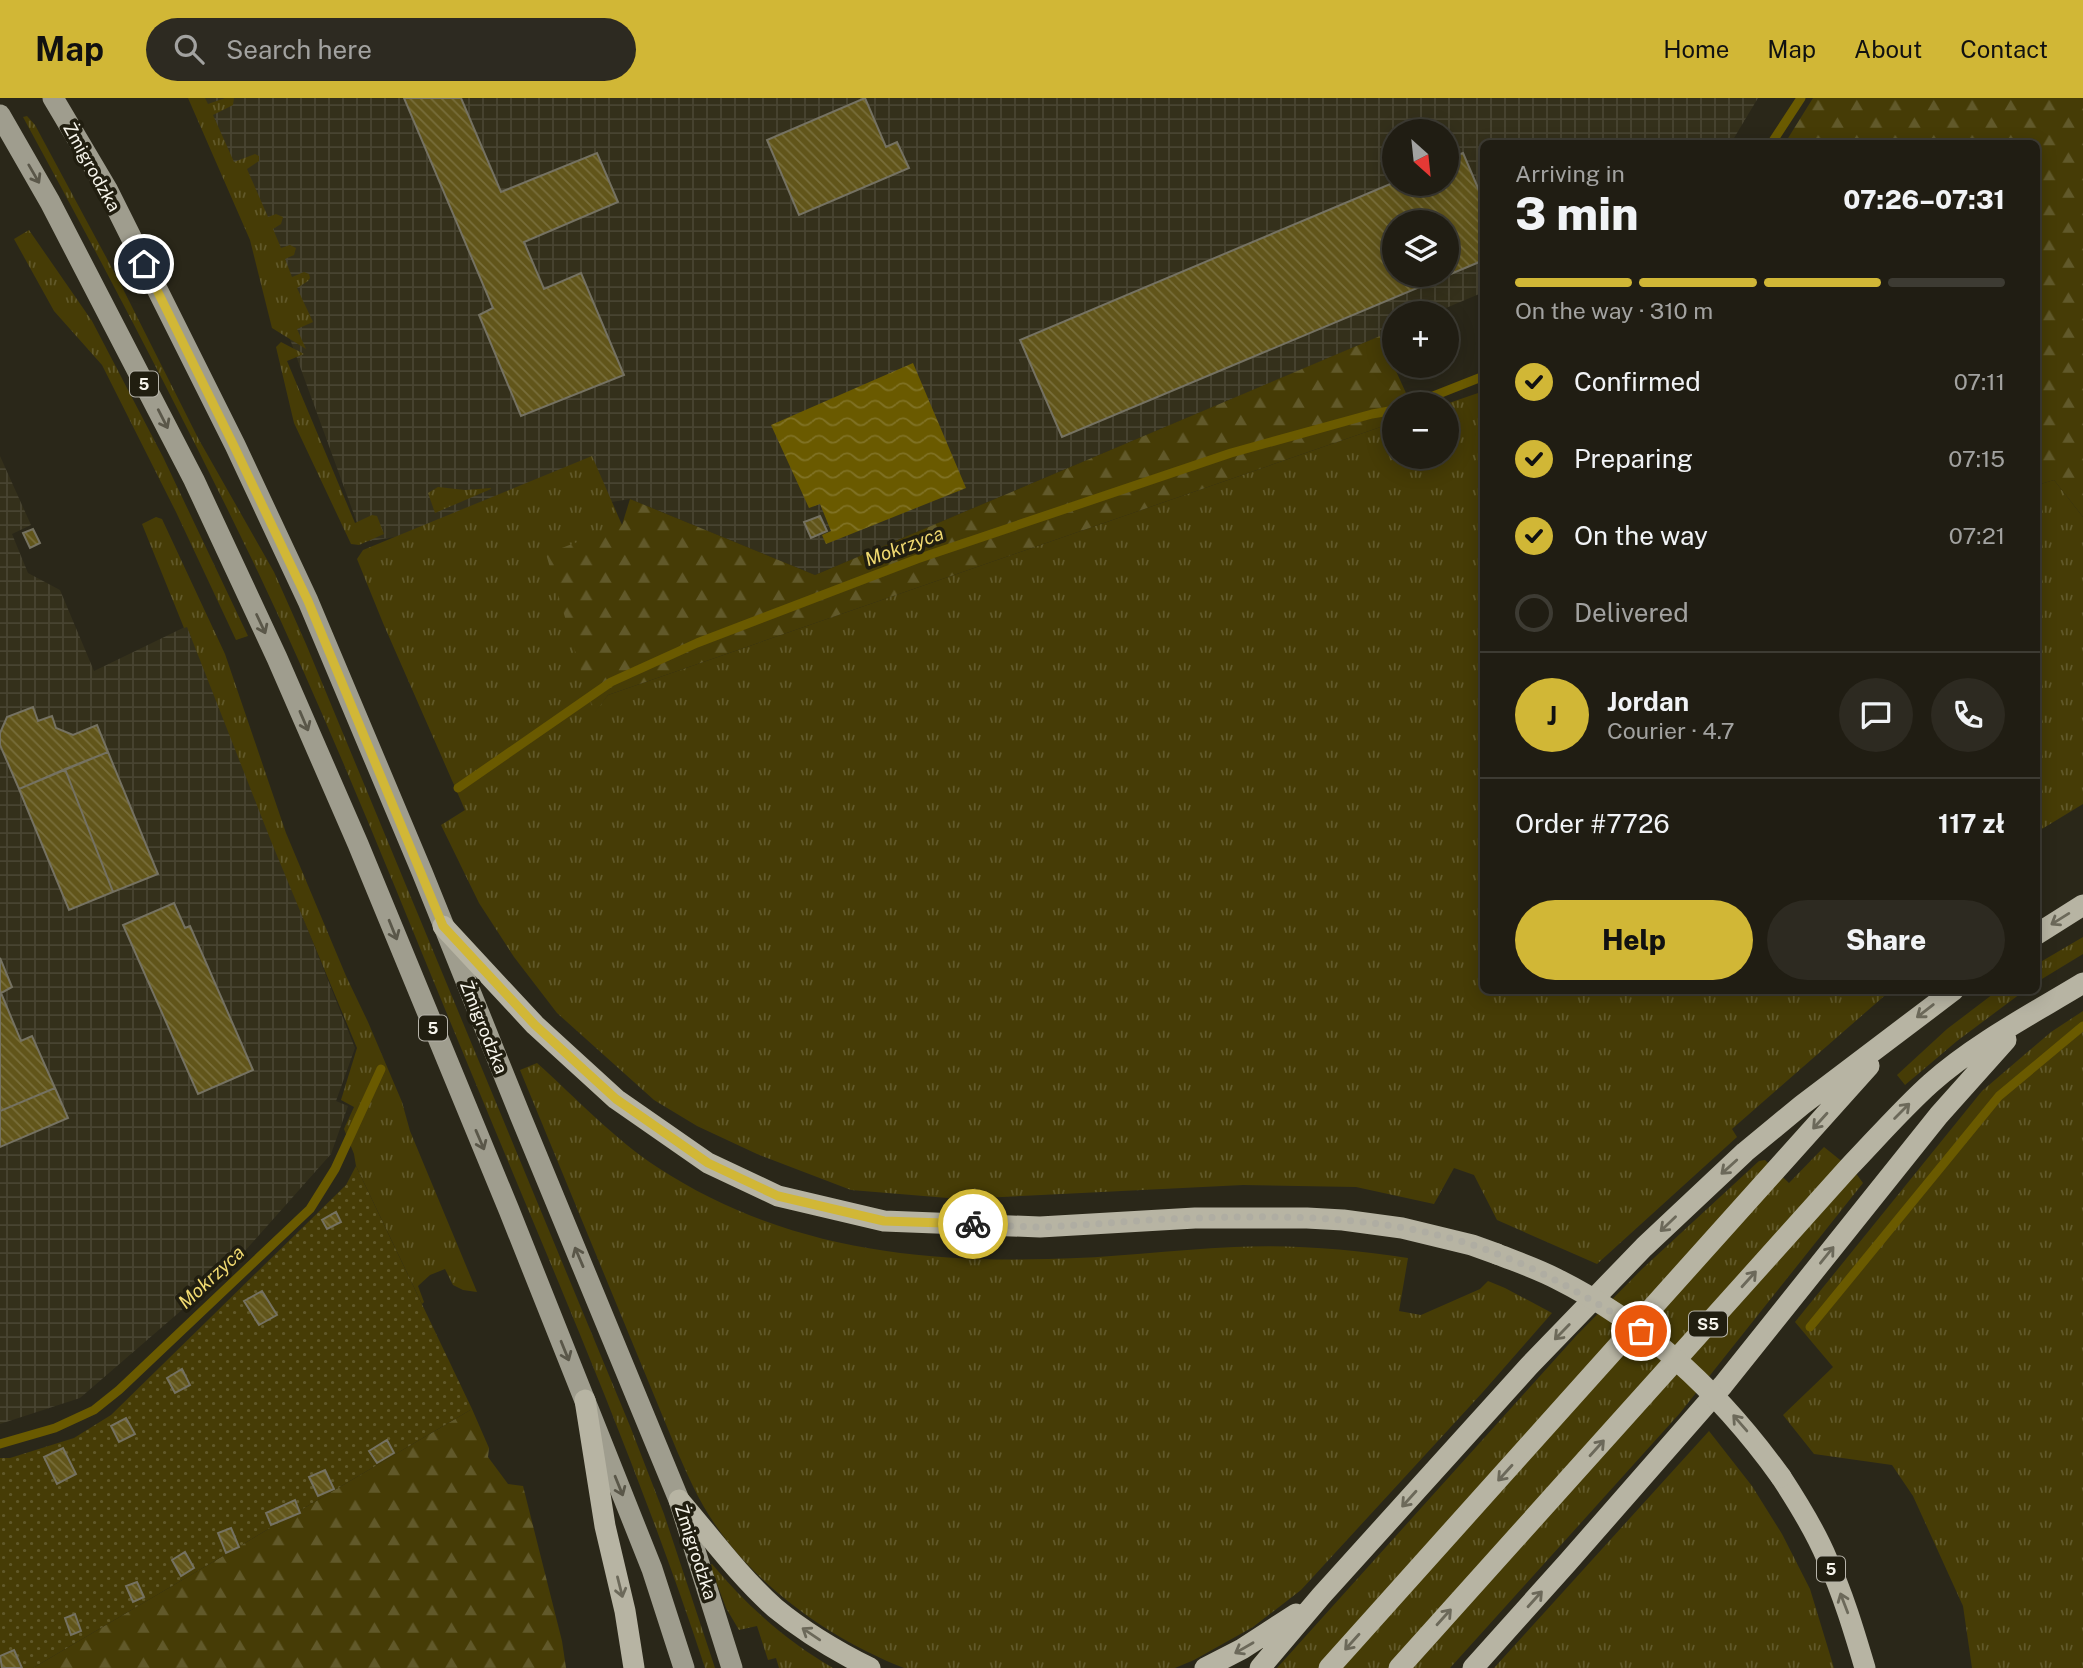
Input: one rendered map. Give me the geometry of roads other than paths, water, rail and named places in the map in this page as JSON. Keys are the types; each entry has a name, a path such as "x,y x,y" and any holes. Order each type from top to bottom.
{"highway":[{"path":"2040,932 2083,905"},
{"name":"5","path":"443,926 535,1025 616,1099 708,1163 778,1196 884,1221 1040,1227 1195,1218 1343,1220 1402,1228 1472,1245 1558,1279 1641,1331 1677,1359 1711,1391 1753,1438 1782,1477 1827,1558 1850,1618 1865,1668"},
{"path":"1473,1668 1723,1385 1973,1075 2041,1008 2083,983"},
{"path":"1260,1668 1321,1596 1529,1366 1653,1238 1745,1152 1802,1105 1949,994"},
{"name":"S5","path":"1399,1668 1882,1131 1941,1076 1987,1042 2041,1008"},
{"path":"1329,1668 1898,1033"},
{"name":"5","path":"585,1400 605,1526 625,1611 634,1668"},
{"path":"679,1500 774,1607 805,1631 870,1668"},
{"path":"1205,1668 1280,1626 1321,1596"}],"main road":[{"name":"Żmigrodzka","path":"53,98 107,189 308,601 679,1500 732,1668"},
{"name":"5","path":"0,115 50,202 194,480 277,658 363,857 585,1400"},
{"path":"585,1400 652,1569 684,1668"}],"water":[{"path":"913,363 966,488 826,544 822,535 831,531 820,504 809,508 771,425"}],"waterway":[{"name":"Mokrzyca","path":"1774,140 1801,98"},
{"name":"Mokrzyca","path":"1443,392 1480,378"},
{"name":"Mokrzyca","path":"458,788 611,682 697,643 917,559 1231,453 1382,412"},
{"path":"1810,1327 1999,1096 2083,1026"},
{"name":"Mokrzyca","path":"0,1444 55,1428 94,1410 119,1390 310,1209 335,1169 381,1069"}]}
